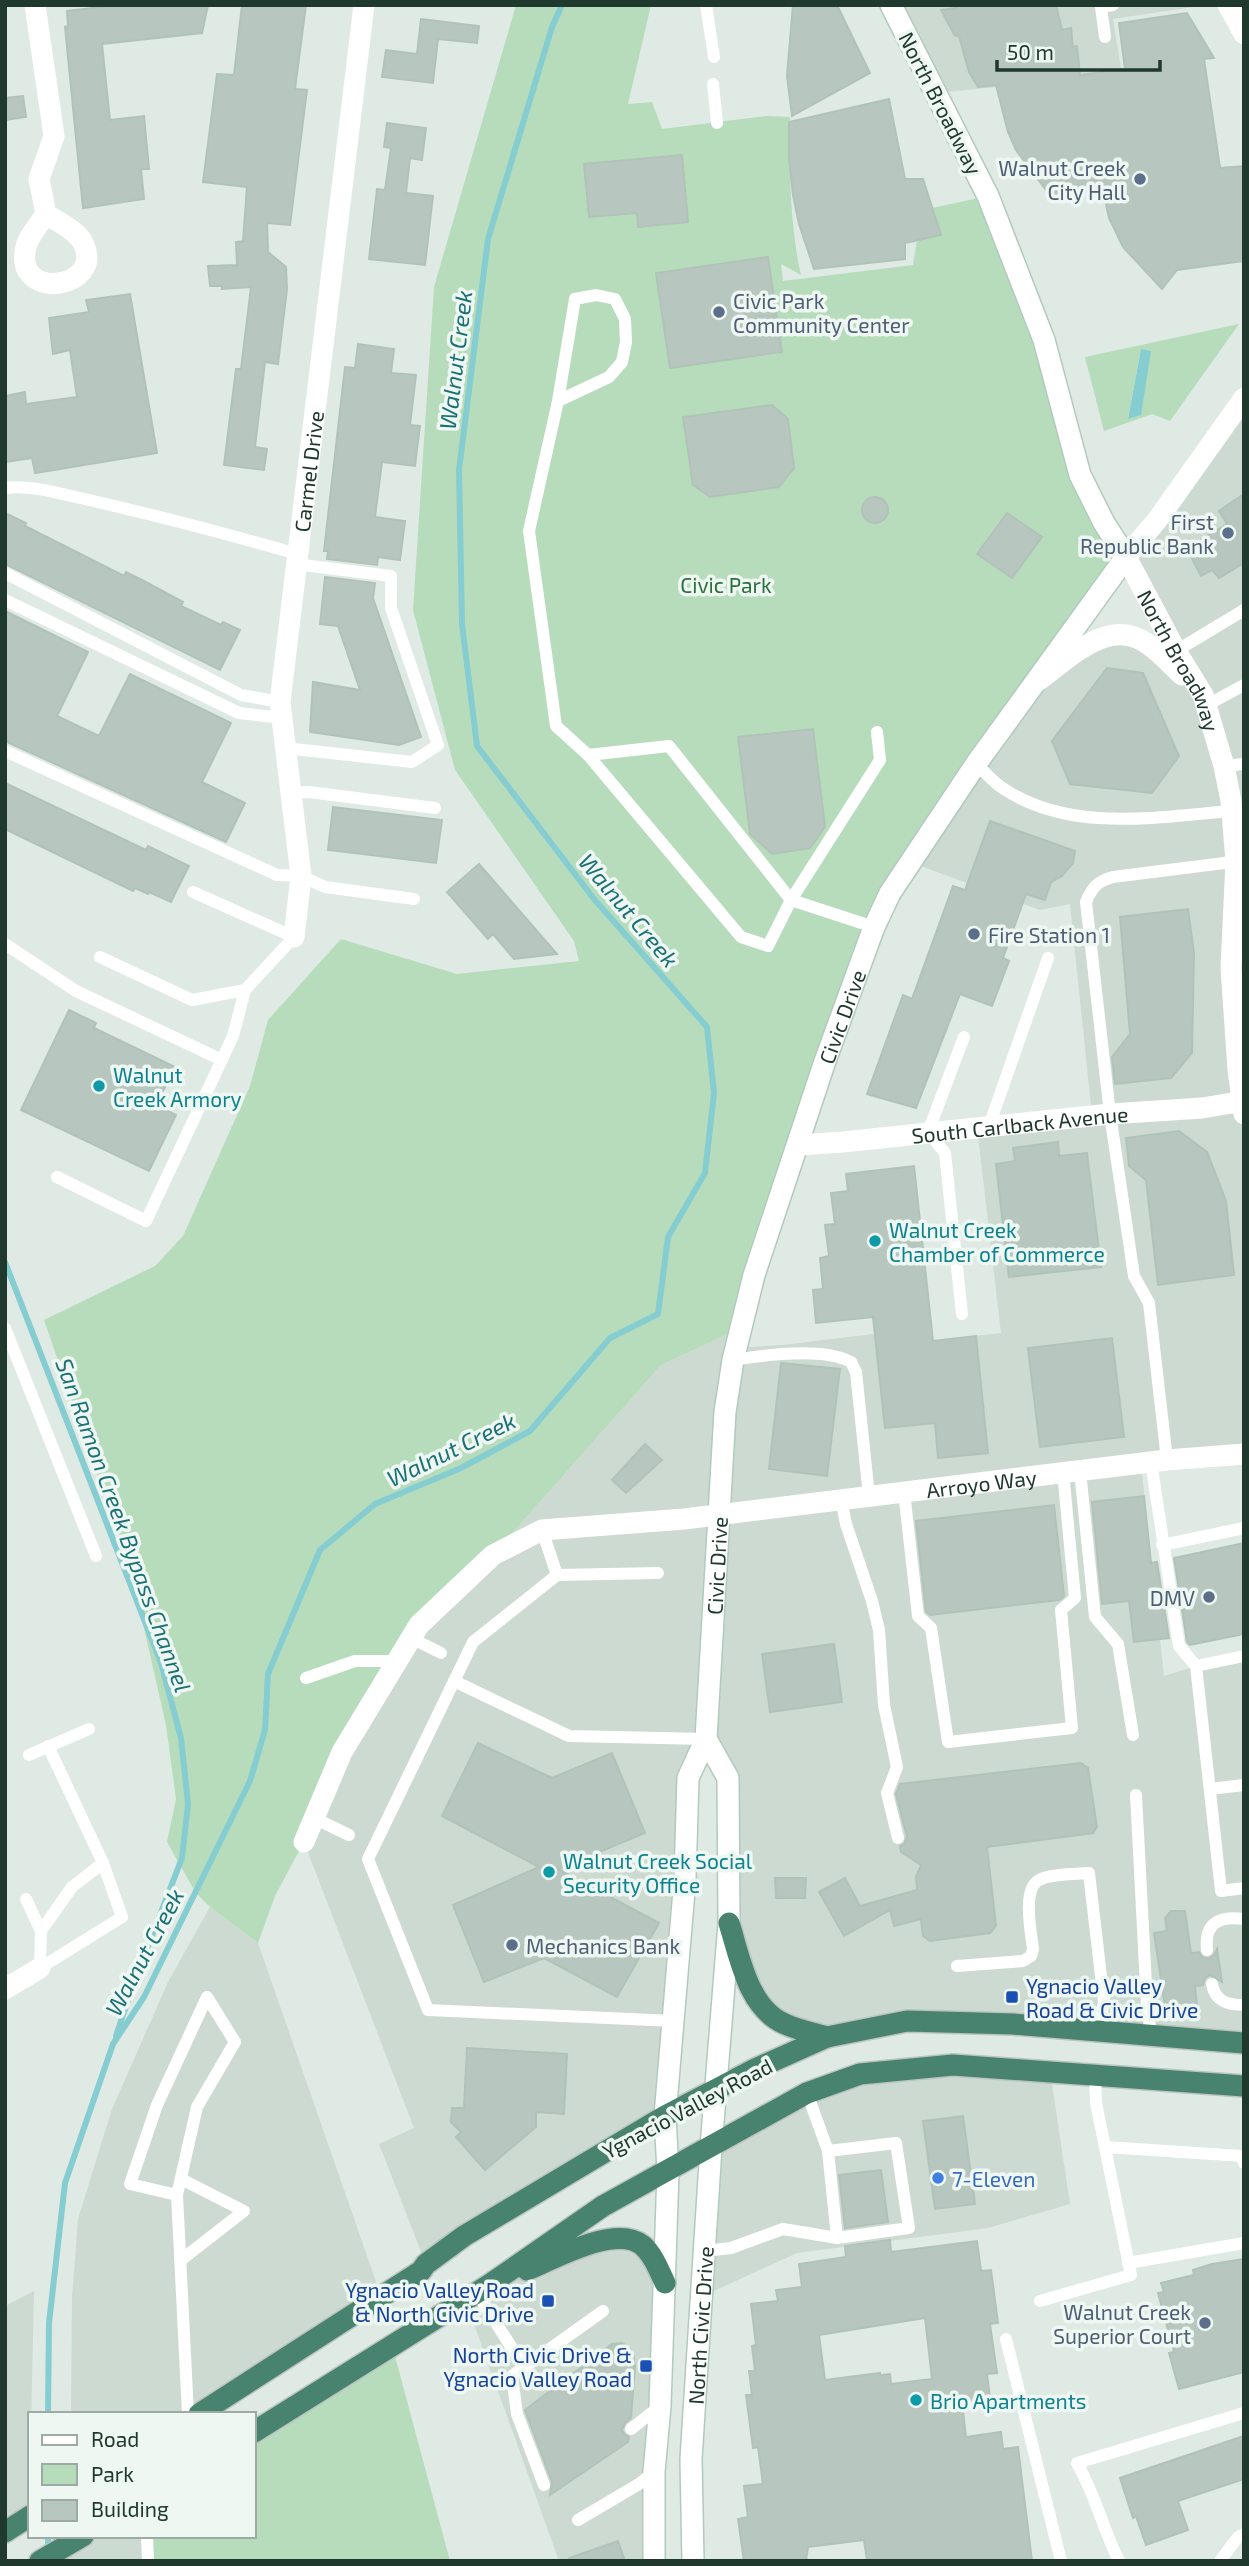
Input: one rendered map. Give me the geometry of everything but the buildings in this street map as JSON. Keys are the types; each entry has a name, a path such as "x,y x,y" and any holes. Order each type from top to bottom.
{"highway":[{"path":"729,1923 747,1980 757,2001 769,2014 784,2024 827,2038"},
{"name":"Ygnacio Valley Road","path":"203,2412 421,2271 426,2264 464,2236 665,2116 755,2069 827,2038 907,2021 1013,2024 1243,2041"},
{"name":"Ygnacio Valley Road","path":"256,2431 483,2289 603,2206 807,2093 860,2074 953,2065 1244,2086"},
{"path":"483,2289 607,2238 634,2240 644,2246 665,2283"},
{"path":"5,2532 28,2517"},
{"path":"40,2561 78,2539"}],"street":[{"path":"35,5 54,135 40,178 47,214"},
{"name":"Carmel Drive","path":"294,937 301,876 281,710 296,559 364,5"},
{"name":"North Broadway","path":"891,5 988,196 1044,341 1080,475 1104,523 1205,700 1234,765 1240,861 1231,968 1243,1105"},
{"path":"1228,5 1244,34"},
{"name":"Civic Drive","path":"665,2116 685,1879 688,1778 706,1739 724,1412 733,1360 754,1275 824,1064 874,927 890,892 976,764 1244,398"},
{"path":"1035,683 1096,639 1118,634 1135,636 1150,645 1205,700"},
{"name":"South Carlback Avenue","path":"799,1145 1110,1114 1243,1105"},
{"name":"Arroyo Way","path":"542,1531 718,1514 1159,1461 1244,1454"},
{"path":"304,1842 342,1752 419,1625 493,1555 542,1531"},
{"path":"706,1739 728,1778 729,1923 715,2090"},
{"path":"5,1989 40,1968"},
{"name":"North Civic Drive","path":"693,2561 691,2459 715,2090"},
{"name":"North Civic Drive","path":"653,2561 654,2472 660,2406 665,2283 665,2116"}],"lane":[{"path":"706,5 714,57"},
{"path":"1105,37 1101,7 1113,5"},
{"path":"713,84 717,123"},
{"path":"558,401 609,377 622,362 626,342 625,319 615,299 596,295 575,299 558,401 530,531 556,726 588,755 741,937 768,946 791,900 880,760 877,732"},
{"path":"5,488 15,486 187,522 296,559 391,576 391,608 439,745 412,762 285,748"},
{"path":"5,573 241,695 281,710"},
{"path":"5,600 239,713 281,710"},
{"path":"1176,651 1244,610"},
{"path":"1205,700 1244,685"},
{"path":"588,755 669,746 791,900 874,927"},
{"path":"5,751 276,875 301,876 325,887 414,899"},
{"path":"976,764 1004,789 1045,810 1073,815 1143,819 1236,804"},
{"path":"291,793 309,792 435,808"},
{"path":"1240,861 1101,880 1091,889 1086,902 1110,1114 1134,1276 1149,1303 1162,1545 1179,1646 1196,1665 1221,1891 1244,1888"},
{"path":"58,1177 146,1221 233,1036 245,990 294,937 193,892"},
{"path":"5,944 76,991 222,1060"},
{"path":"100,957 192,1000 245,990"},
{"path":"989,1126 1048,958"},
{"path":"962,1314 944,1153 928,1132 964,1037"},
{"path":"5,1328 96,1556"},
{"path":"733,1360 772,1354 834,1356 852,1362 856,1372 869,1496"},
{"path":"904,1492 918,1616 931,1628 948,1742 1072,1728 1061,1610 1074,1598 1072,1472"},
{"path":"1072,1472 1095,1617 1118,1644 1133,1735"},
{"path":"841,1500 846,1524 872,1601 878,1630 884,1705 897,1767 887,1793 898,1838"},
{"path":"1162,1545 1244,1528"},
{"path":"542,1531 557,1575"},
{"path":"658,1573 557,1575 473,1642 368,1859 428,2010 674,2021"},
{"path":"411,1638 441,1653"},
{"path":"1196,1665 1244,1656"},
{"path":"306,1678 355,1661 397,1661"},
{"path":"454,1681 569,1736 706,1739"},
{"path":"29,1755 89,1729"},
{"path":"40,1968 122,1917 103,1863 48,1746"},
{"path":"1210,1789 1244,1784"},
{"path":"1136,1795 1147,2005 1151,2035"},
{"path":"314,1818 349,1835"},
{"path":"41,1931 72,1887 103,1863"},
{"path":"957,1966 1023,1961 1031,1956 1031,1886 1040,1878 1089,1872 1104,2002 1098,2031"},
{"path":"26,1899 41,1931 40,1968"},
{"path":"1207,1950 1206,1938 1214,1923 1220,1920 1244,1919"},
{"path":"1212,1984 1213,1994 1223,2002 1244,2005"},
{"path":"177,2195 130,2184 157,2105 207,1997 235,2042 197,2108 177,2195 188,2412"},
{"path":"1040,2301 1131,2276 1096,2103 1095,2075"},
{"path":"807,2093 828,2151 836,2238"},
{"path":"705,2250 731,2248 783,2229 836,2238 909,2228 896,2143 828,2151"},
{"path":"1105,2147 1242,2156 1244,2163"},
{"path":"181,2179 244,2211 181,2260"},
{"path":"1128,2263 1244,2243"},
{"path":"483,2289 524,2367"},
{"path":"544,2485 517,2414 512,2376 603,2311"},
{"path":"1006,2339 1061,2561"},
{"path":"631,2429 660,2406"},
{"path":"1119,2561 1107,2538 1089,2483 1077,2463 1244,2413"},
{"path":"578,2520 639,2484 654,2472"},
{"path":"1220,2561 1238,2537 1244,2534"},
{"path":"147,2538 148,2561"}],"shaded area":[{"path":"891,5 1207,5 1113,19 1121,68 997,87 936,93"},
{"path":"1244,398 1244,1454 1141,1464 1164,1676 1244,1656 1244,2043 1013,2024 827,2037 769,2014 729,1923 728,1778 706,1740 688,1778 665,2116 426,2264 379,2144 414,2128 304,1842 419,1625 493,1555 661,1365 741,1328 736,1348 915,1329 917,1342 1001,1333 977,1127 1092,1115 1070,904 1040,910 910,862 1035,683 1118,633 1200,692 1126,557"},
{"path":"210,1907 258,1943 381,2296 202,2412 71,2412 72,2298 78,2219 112,2109 168,1982"},
{"path":"1050,2071 1070,2204 988,2228 797,2253 703,2296 711,2147 860,2074"},
{"path":"607,2238 654,2261 654,2561 559,2561 465,2299"},
{"path":"34,2291 31,2412 28,2412 28,2517 5,2532 5,2306"},
{"path":"80,2538 147,2538 148,2561 40,2561"}],"green space":[{"name":"Civic Park","path":"516,5 651,5 628,104 652,102 662,129 766,116 790,117 792,217 801,275 781,264 783,281 913,265 917,240 941,235 932,208 988,196 1072,453 1126,557 890,893 741,1328 661,1365 493,1555 419,1625 275,1896 258,1943 210,1907 196,1893 167,1842 176,1799 166,1725 132,1575 44,1320 155,1266 183,1236 250,1086 268,1020 341,939 457,974 579,961 574,941 455,770 413,610 434,287"},
{"path":"1239,324 1170,421 1152,414 1104,431 1085,357","holes":["1141,349 1150,351 1129,419"]},
{"path":"392,2345 450,2561 148,2561 147,2538 256,2538 256,2431"}],"water":[{"path":"1141,349 1151,351 1141,415 1128,419"}],"waterway":[{"name":"Walnut Creek","path":"48,2412 49,2323 65,2183 113,2044 144,1997 250,1781 265,1730 268,1674 320,1550 375,1504 461,1468 530,1431 610,1338 658,1314 668,1237 705,1173 714,1093 707,1027 594,899 477,746 462,624 459,470 488,239 552,27 562,5"},
{"name":"San Ramon Creek Bypass Channel","path":"5,1262 161,1663 181,1738 188,1804 182,1858 116,2036"},
{"name":"Walnut Creek","path":"48,2538 48,2552"}],"place":[{"name":"Walnut Creek City Hall","path":"1140,179"},
{"name":"Civic Park Community Center","path":"719,312"},
{"name":"First Republic Bank","path":"1228,533"},
{"name":"Fire Station 1","path":"974,934"},
{"name":"Walnut Creek Armory","path":"99,1086"},
{"name":"Walnut Creek Chamber of Commerce","path":"875,1241"},
{"name":"DMV","path":"1209,1597"},
{"name":"Walnut Creek Social Security Office","path":"549,1872"},
{"name":"Mechanics Bank","path":"512,1945"},
{"name":"Ygnacio Valley Road & Civic Drive","path":"1012,1997"},
{"name":"7-Eleven","path":"938,2178"},
{"name":"Ygnacio Valley Road & North Civic Drive","path":"548,2301"},
{"name":"Walnut Creek Superior Court","path":"1205,2323"},
{"name":"North Civic Drive & Ygnacio Valley Road","path":"646,2366"},
{"name":"Brio Apartments","path":"916,2400"}]}
